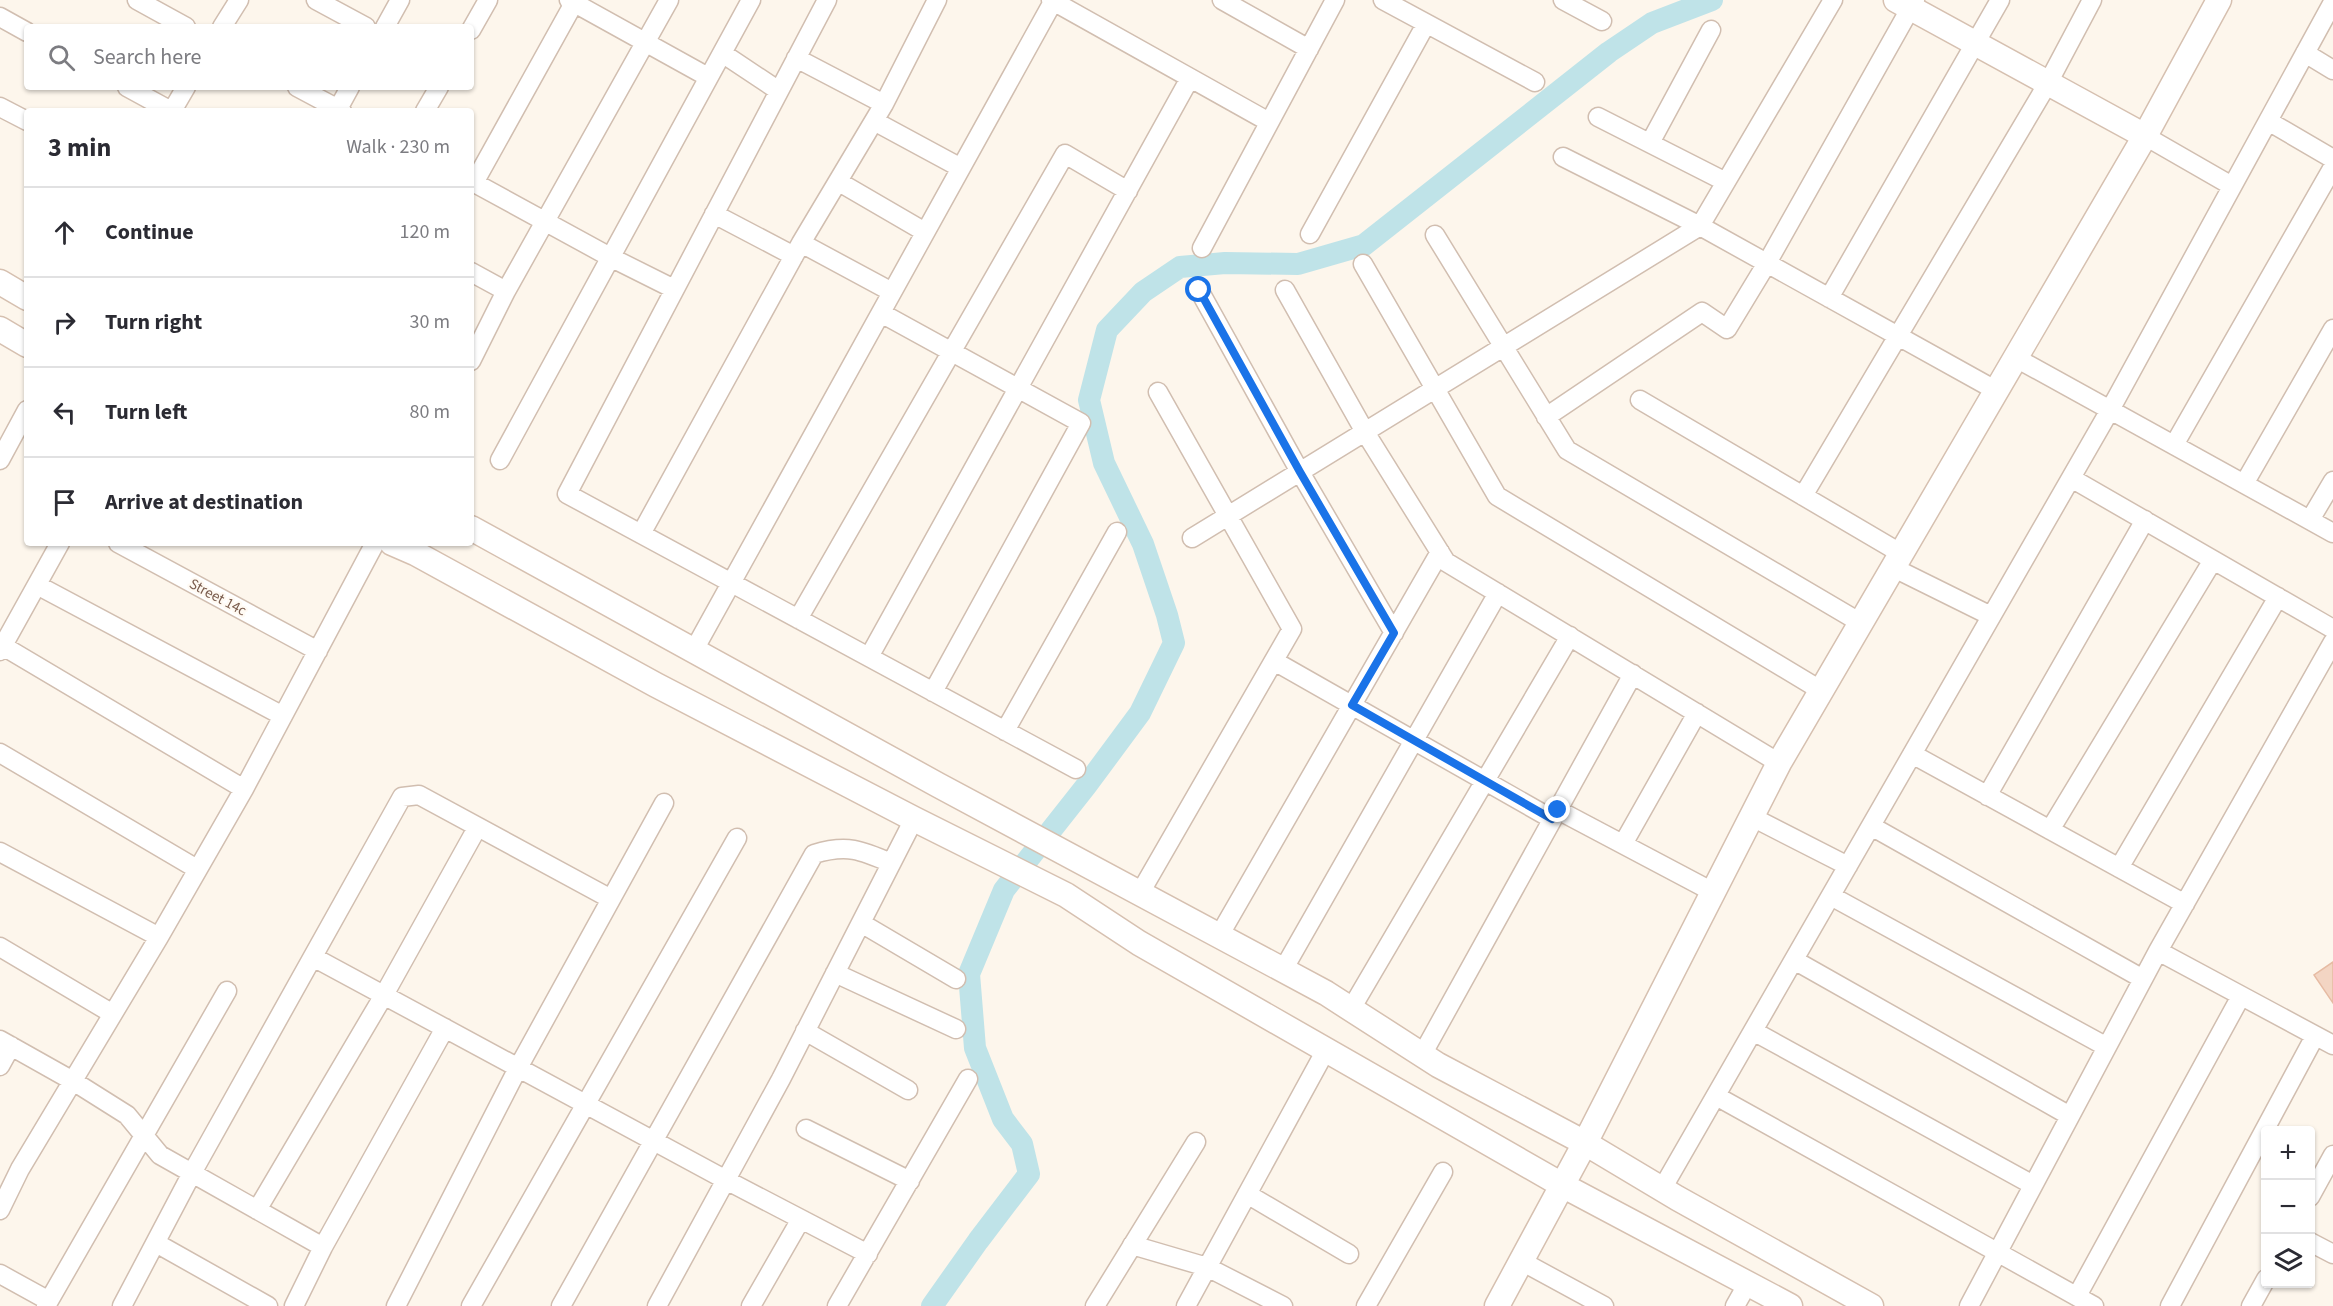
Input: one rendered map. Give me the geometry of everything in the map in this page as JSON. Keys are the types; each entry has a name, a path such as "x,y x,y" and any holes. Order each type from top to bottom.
{"main road":[{"path":"1497,1306 1585,1143 1779,763 2145,136 2219,0"},
{"path":"1908,3 1976,44 2145,136"},
{"path":"0,282 24,296"},
{"path":"0,329 24,343"},
{"path":"474,530 1283,970 1351,1009 1422,1055 1585,1143 1662,1189 1871,1306"},
{"path":"399,546 656,685 1066,895 1139,943 1327,1048 1562,1185 1790,1306"}],"street":[{"path":"137,0 181,24"},
{"path":"224,24 238,0"},
{"path":"316,0 360,24"},
{"path":"387,24 400,0"},
{"path":"474,25 488,0"},
{"path":"474,352 669,0"},
{"path":"500,460 751,0"},
{"path":"827,0 567,494 1076,769"},
{"path":"641,534 798,250 884,104 938,0"},
{"path":"694,650 1053,0 1269,122"},
{"path":"1222,0 1309,49"},
{"path":"1202,248 1335,0"},
{"path":"1383,0 1535,82"},
{"path":"1563,0 1602,21"},
{"path":"1192,538 1700,226 1833,0"},
{"path":"1829,298 2000,0"},
{"path":"1803,496 2048,83 2092,0"},
{"path":"474,178 572,1 708,77"},
{"path":"1662,1189 2110,410 2333,2"},
{"path":"1546,417 1701,312 1726,329 1767,263 1908,3"},
{"path":"0,17 24,30"},
{"path":"1310,234 1426,24"},
{"path":"1650,143 1711,30"},
{"path":"722,52 779,91"},
{"path":"2305,53 2333,70"},
{"path":"796,58 884,104"},
{"path":"869,657 1190,78"},
{"path":"133,90 166,108"},
{"path":"174,108 184,90"},
{"path":"303,90 336,108"},
{"path":"341,108 350,90"},
{"path":"427,108 437,90"},
{"path":"0,107 24,119"},
{"path":"1598,117 1726,182"},
{"path":"874,121 961,168"},
{"path":"2268,121 2333,159"},
{"path":"2145,136 2232,186"},
{"path":"798,619 1065,154 1128,191"},
{"path":"1563,157 1700,226 1996,391"},
{"path":"2174,445 2333,167"},
{"path":"839,182 926,232"},
{"path":"474,183 674,289"},
{"path":"714,214 892,292"},
{"path":"1436,235 1567,450 1861,623"},
{"path":"1363,264 1497,495 1822,691"},
{"path":"474,274 506,291"},
{"path":"1199,290 1300,472 1394,633"},
{"path":"1285,290 1365,432 1446,562 1779,763"},
{"path":"880,313 1081,423 933,692"},
{"path":"2244,484 2333,329"},
{"path":"2016,358 2333,533"},
{"path":"1140,893 1293,629 1158,392"},
{"path":"1640,400 1803,496 1898,561 1991,616"},
{"path":"0,460 24,416"},
{"path":"2071,478 2333,629"},
{"path":"2310,520 2333,481"},
{"path":"1987,796 2145,520"},
{"path":"1005,731 1117,532"},
{"path":"58,546 2,648 244,789"},
{"name":"Street 14c","path":"124,546 318,651"},
{"path":"0,1210 20,1169 159,937 196,868 244,789 373,546"},
{"path":"1219,936 1440,552"},
{"path":"2050,830 2213,560"},
{"path":"37,585 283,716"},
{"path":"1283,970 1497,593"},
{"path":"2119,868 2278,597"},
{"path":"1351,1009 1570,636"},
{"path":"1969,1306 2158,951 2333,642"},
{"path":"1274,661 1485,781 1623,844 1713,892"},
{"path":"1422,1055 1633,674"},
{"path":"1623,844 1697,713"},
{"path":"0,753 196,868"},
{"path":"1912,754 2185,904"},
{"path":"122,1306 192,1173 402,797 419,795 611,899"},
{"path":"396,1306 518,1068 664,803"},
{"path":"1752,817 1848,866"},
{"path":"657,1306 805,1031 914,819"},
{"path":"1871,826 2143,979"},
{"path":"257,1210 384,995 477,828"},
{"path":"471,1306 737,838"},
{"path":"561,1306 814,854 834,848 858,849 891,864"},
{"path":"0,852 159,937"},
{"path":"1831,896 2107,1047"},
{"path":"861,923 956,979"},
{"path":"0,947 113,1014"},
{"path":"2158,951 2333,1045"},
{"path":"313,957 585,1105 868,1254"},
{"path":"1794,960 2070,1116"},
{"path":"835,973 956,1029"},
{"path":"0,1274 47,1304 227,991"},
{"path":"2077,1296 2241,996"},
{"path":"294,1306 323,1247 445,1028"},
{"path":"805,1031 908,1090"},
{"path":"1753,1031 2033,1185"},
{"path":"2169,1306 2315,1036"},
{"path":"0,1066 5,1043 73,1081 127,1115 160,1155 323,1247"},
{"path":"1186,1306 1327,1048"},
{"path":"837,1306 968,1078"},
{"path":"1716,1095 2094,1306"},
{"path":"806,1130 910,1181"},
{"path":"1095,1306 1196,1142"},
{"path":"2315,1189 2331,1164"},
{"path":"1366,1306 1443,1172"},
{"path":"1247,1194 1349,1254"},
{"path":"751,1306 801,1219"},
{"path":"156,1243 268,1306"},
{"path":"1132,1245 1207,1267 1284,1306"},
{"path":"2315,1245 2333,1254"},
{"path":"1521,1261 1604,1306"},
{"path":"1735,1306 1748,1283"},
{"path":"2256,1304 2262,1288"}],"building":[{"path":"2333,962 2333,1003 2314,975"}],"waterway":[{"path":"932,1306 1029,1174 1022,1144 1003,1119 975,1048 969,974 1004,890 1140,713 1174,643 1143,544 1104,463 1089,400 1107,330 1143,292 1180,267 1225,263 1298,264 1364,245 1609,52 1652,23 1712,0"}],"route":[{"path":"1199,290 1300,472 1394,633 1352,705 1552,819 1558,810"}]}
